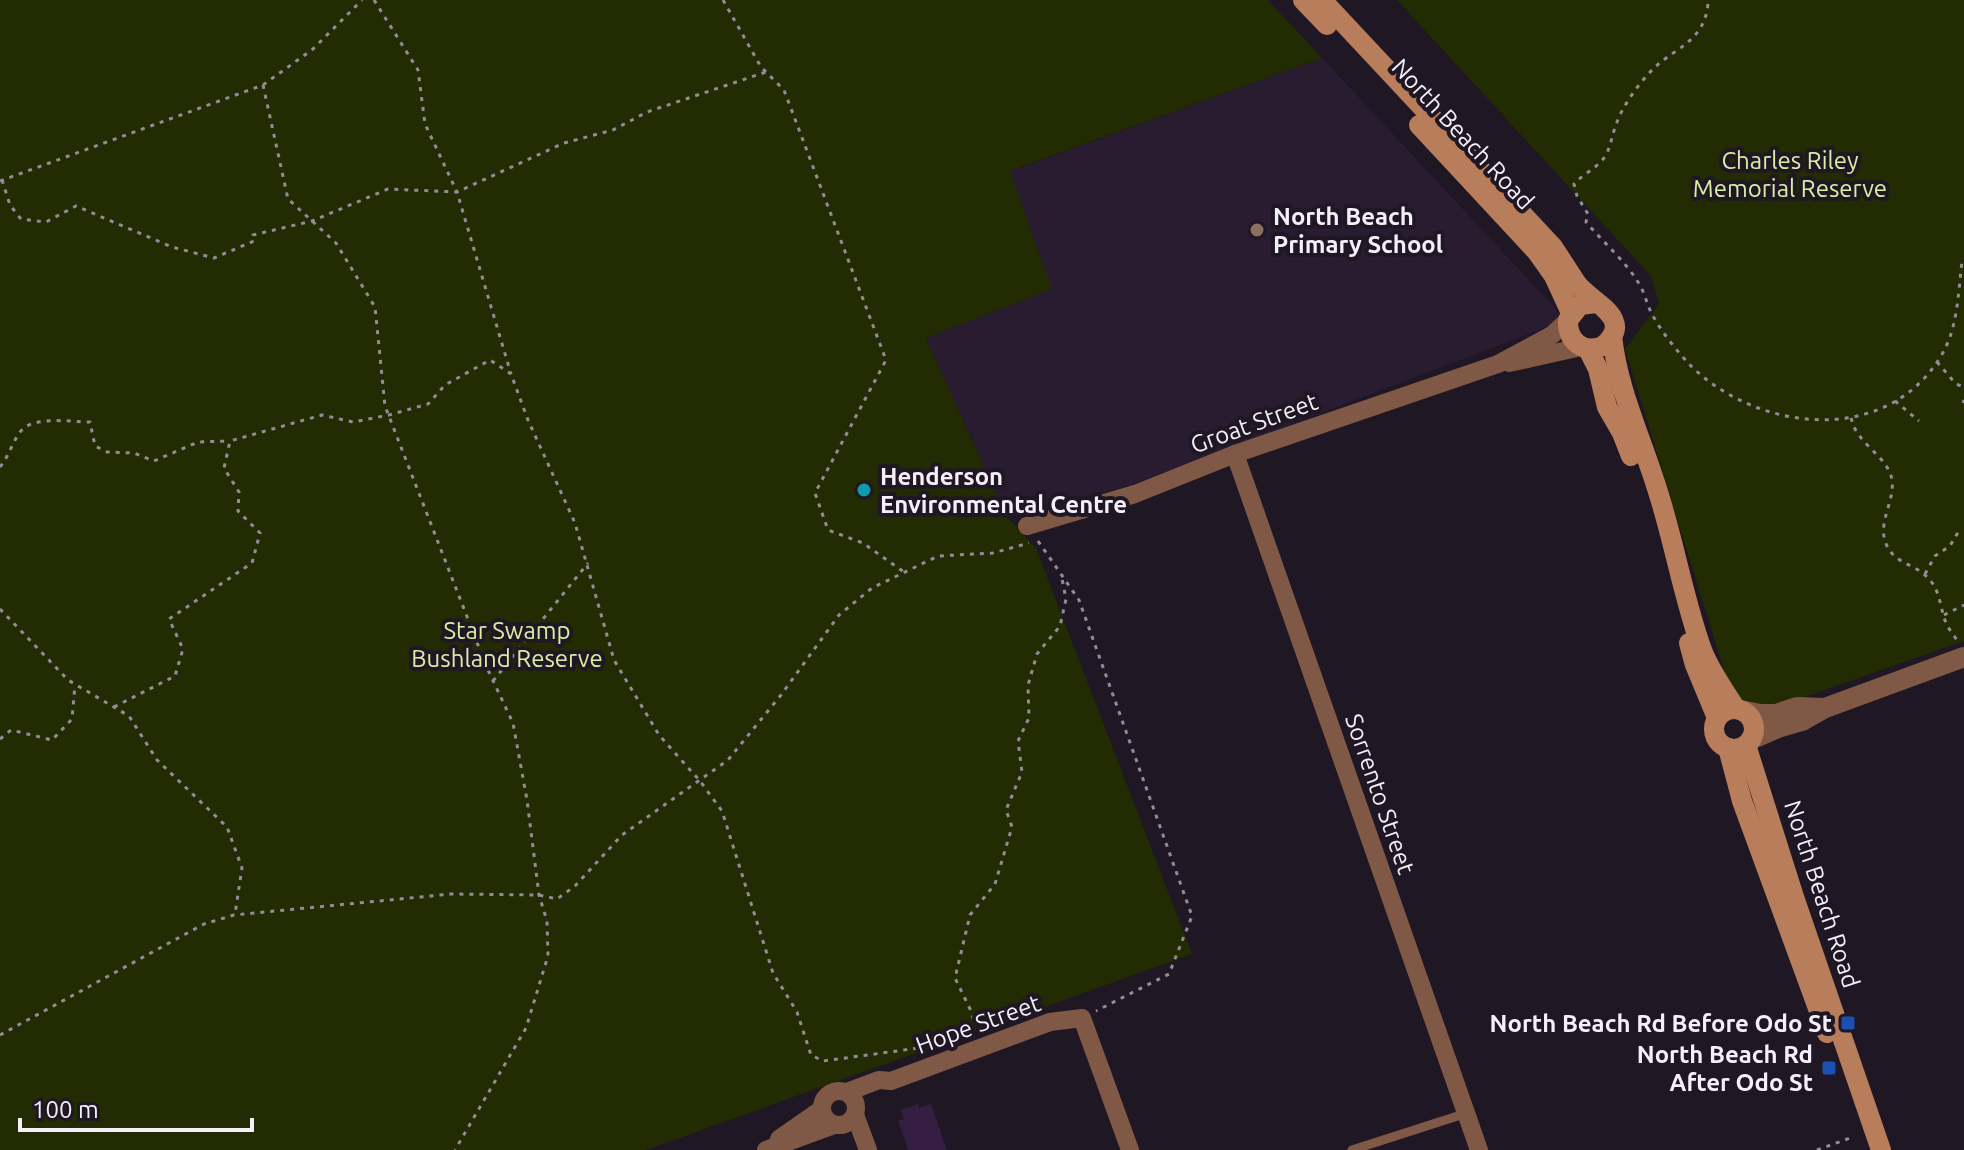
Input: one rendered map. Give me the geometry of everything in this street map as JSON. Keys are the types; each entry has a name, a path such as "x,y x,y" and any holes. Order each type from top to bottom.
{"main road":[{"name":"North Beach Road","path":"1303,0 1537,252 1554,276 1570,317 1570,336 1584,348 1598,369 1607,407 1622,433 1666,553 1695,665 1717,718"},
{"name":"North Beach Road","path":"1322,0 1553,247 1576,283 1613,317 1616,368 1623,395 1659,494 1703,650 1718,682 1738,709"},
{"path":"1570,317 1580,305 1597,303"},
{"path":"1584,348 1603,346 1612,336"},
{"path":"1738,709 1753,722 1742,744 1716,736 1717,718 1725,711 1738,709"},
{"name":"North Beach Road","path":"1742,744 1742,801 1869,1150"},
{"name":"North Beach Road","path":"1742,744 1881,1150"}],"street":[{"name":"Groat Street","path":"1032,533 1235,454 1498,364 1552,335 1570,317"},
{"name":"Groat Street","path":"1498,364 1522,362 1584,348"},
{"name":"Sorrento Street","path":"1235,454 1479,1150"},
{"path":"1742,744 1962,651"},
{"path":"1738,709 1776,714 1797,707 1825,708"},
{"path":"1082,1018 1130,1150"},
{"name":"Hope Street","path":"853,1105 879,1080 891,1081 1050,1022 1082,1018"},
{"path":"858,1150 826,1119 822,1109 822,1103 835,1091 853,1105 868,1150"},
{"path":"769,1149 835,1125 846,1124 853,1105"},
{"path":"769,1149 822,1109"}],"lane":[{"path":"1352,1150 1467,1113"}],"path":[{"path":"362,0 313,49 263,85 1,180 10,205 21,219 46,222 76,206 172,247 214,258 254,241 253,235 312,221 388,189 457,192 564,143 613,130 647,112 766,72"},
{"path":"374,0 418,70 425,124 457,192 511,374 528,420 575,523 614,660 659,735 722,811 773,973 797,1012 811,1055 823,1061 919,1048 974,1023 955,978 970,915 995,884 1012,827 1006,810 1022,772 1018,741 1029,718 1028,685 1037,654 1060,626 1066,599 1061,574"},
{"path":"723,0 766,72 784,90 886,360 815,493 828,530 863,543 904,572"},
{"path":"1708,4 1706,20 1697,32 1680,50 1655,67 1629,101 1616,123 1604,158 1574,184 1588,214 1586,222 1638,282 1652,314 1690,364 1723,391 1771,413 1817,421 1851,418 1895,401 1937,362 1953,327 1962,261"},
{"path":"263,85 288,199 336,243 375,307 385,406 493,681 513,723 527,800 539,895 547,921 548,956 526,1028 455,1150"},
{"path":"0,467 21,430 36,422 90,422 95,446 107,452 134,453 154,461 198,442 230,441 322,415 353,422 428,404 445,385 490,360 511,374"},
{"path":"1937,362 1956,384 1964,387"},
{"path":"1895,401 1919,421"},
{"path":"1851,418 1858,434 1883,462 1891,477 1892,495 1885,511 1883,528 1887,546 1897,559 1925,574 1935,586 1944,615 1962,651"},
{"path":"114,707 175,676 183,649 169,619 252,563 260,533 238,511 239,492 224,468 230,441"},
{"path":"0,1035 204,924 234,915 451,894 539,895 557,899 575,886 622,835 728,760 781,695 839,615 872,588 938,556 993,553 1032,533 1079,600 1192,916 1169,974 1082,1018"},
{"path":"1925,574 1935,556 1950,546 1957,534 1964,536"},
{"path":"493,681 588,563"},
{"path":"1944,615 1964,605"},
{"path":"0,609 68,680 129,716 157,760 227,827 242,868 234,915"},
{"path":"0,739 11,730 52,740 72,719 75,685"},
{"path":"1817,1150 1850,1138"}],"shaded area":[{"name":"North Beach Primary School","path":"1322,58 1554,307 1563,321 1128,486 1007,517 926,338 1051,289 1009,172"}],"green space":[{"name":"Star Swamp Bushland Reserve","path":"0,0 1268,0 1322,58 1010,171 1052,289 926,338 1007,517 1036,548 1192,954 646,1150 0,1150"},
{"name":"Charles Riley Memorial Reserve","path":"1397,0 1964,0 1964,641 1767,710 1733,700 1625,349 1659,304 1651,276"}],"building":[{"path":"918,1104 919,1108 931,1104 947,1150 908,1150 898,1121 904,1119 901,1110"}],"place":[{"name":"North Beach Primary School","path":"1257,230"},
{"name":"Henderson Environmental Centre","path":"864,490"},
{"name":"North Beach Rd Before Odo St","path":"1848,1023"},
{"name":"North Beach Rd After Odo St","path":"1829,1068"}]}
